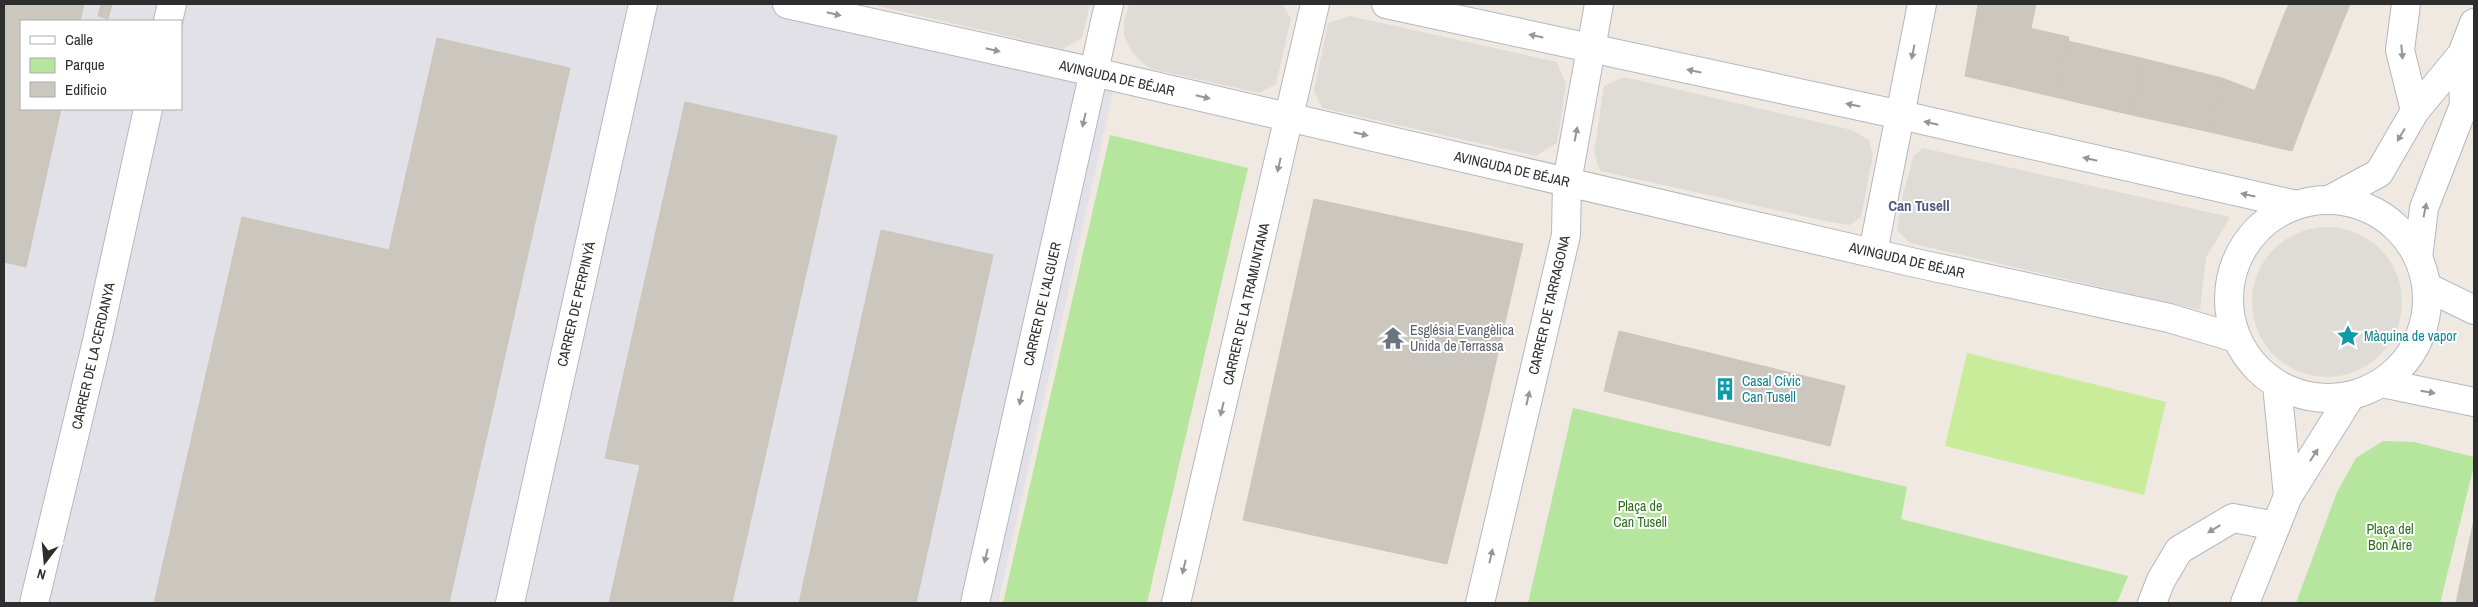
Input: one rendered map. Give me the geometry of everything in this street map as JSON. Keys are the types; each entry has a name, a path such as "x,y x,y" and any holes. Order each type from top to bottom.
{"street":[{"path":"168,20 172,4"},
{"name":"CARRER DE PERPINYÀ","path":"510,603 643,4"},
{"name":"AVINGUDA DE BÉJAR","path":"787,4 1094,72 1567,182 2169,318 2236,338"},
{"name":"CARRER DE L'ALGUER","path":"975,603 1109,4"},
{"name":"CARRER DE LA TRAMUNTANA","path":"1176,603 1315,4"},
{"path":"1386,4 1901,115 2296,205"},
{"name":"CARRER DE TARRAGONA","path":"1480,603 1566,235 1567,182 1599,4"},
{"path":"1873,252 1922,4"},
{"path":"2406,4 2400,50 2415,111"},
{"path":"2329,200 2379,173 2415,111 2462,54 2474,23"},
{"path":"2418,258 2424,208 2464,105 2462,54"},
{"name":"CARRER DE LA CERDANYA","path":"34,603 99,331 148,110"},
{"path":"2329,200 2362,206 2388,220 2407,239 2418,258 2427,287 2426,318 2415,348 2398,370 2382,383 2350,397 2335,399 2307,396 2277,385 2257,370 2236,338 2228,308 2231,275 2241,251 2245,243 2267,220 2296,205 2329,200"},
{"path":"2427,287 2474,310"},
{"path":"2382,383 2474,402"},
{"path":"2277,385 2288,496"},
{"path":"2245,603 2288,496 2350,397"},
{"path":"2152,603 2161,580 2179,550 2233,518 2276,526"}],"shaded area":[{"path":"4,4 800,4 1118,70 998,603 4,603"},
{"path":"869,4 1090,4 1082,38 1063,49"},
{"path":"1129,4 1283,4 1291,19 1276,84 1260,93 1151,69 1139,60 1130,49 1124,35 1124,22"},
{"path":"1350,16 1557,62 1566,84 1557,143 1536,156 1322,108 1314,91 1328,23"},
{"path":"1624,77 1852,130 1869,140 1873,155 1861,217 1850,225 1830,222 1600,171 1594,152 1604,86"},
{"path":"1923,148 2230,217 2206,258 2200,310 1910,243 1897,230 1903,194 1914,155"},
{"path":"2327,227 2342,228 2356,233 2380,249 2396,273 2401,287 2401,317 2396,331 2380,355 2356,371 2342,376 2327,377 2312,376 2298,371 2274,355 2258,331 2253,317 2252,302 2253,287 2258,273 2274,249 2298,233 2312,228"}],"green space":[{"path":"1110,135 1248,168 1147,603 1003,603"},
{"path":"1967,353 2166,402 2144,495 1945,446"},
{"name":"Plaça de Can Tusell","path":"1573,408 1907,487 1901,519 2128,576 2117,603 1528,603"},
{"name":"Plaça del Bon Aire","path":"2383,441 2414,442 2474,457 2474,466 2440,603 2296,603 2337,492 2356,458"}],"building":[{"path":"4,4 84,4 80,20 20,20 20,110 61,110 26,267 4,262"},
{"path":"101,4 112,4 108,19 98,16"},
{"path":"1978,4 2036,4 2031,28 1976,16"},
{"path":"2289,4 2350,4 2337,36 2284,15"},
{"path":"2284,15 2337,36 2307,111 2255,90"},
{"path":"1976,16 2069,37 2055,97 1965,76"},
{"path":"437,38 570,68 449,603 154,603 242,217 389,250"},
{"path":"2068,41 2145,59 2132,115 2055,97"},
{"path":"2145,59 2222,78 2210,132 2132,115"},
{"path":"2222,78 2307,111 2292,151 2210,132"},
{"path":"685,102 837,136 732,603 609,603 640,465 605,458"},
{"name":"Església Evangèlica Unida de Terrassa","path":"1314,199 1523,244 1447,564 1243,520"},
{"path":"881,230 993,255 916,603 799,603"},
{"name":"Casal Cívic Can Tusell","path":"1619,331 1845,386 1830,446 1604,391"},
{"path":"2474,520 2474,603 2456,603"}],"place":[{"name":"Màquina de vapor","path":"2348,336"},
{"name":"Església Evangèlica Unida de Terrassa","path":"1393,338"},
{"name":"Casal Cívic Can Tusell","path":"1725,389"}],"district":[{"name":"Can Tusell","path":"1919,205"}]}
